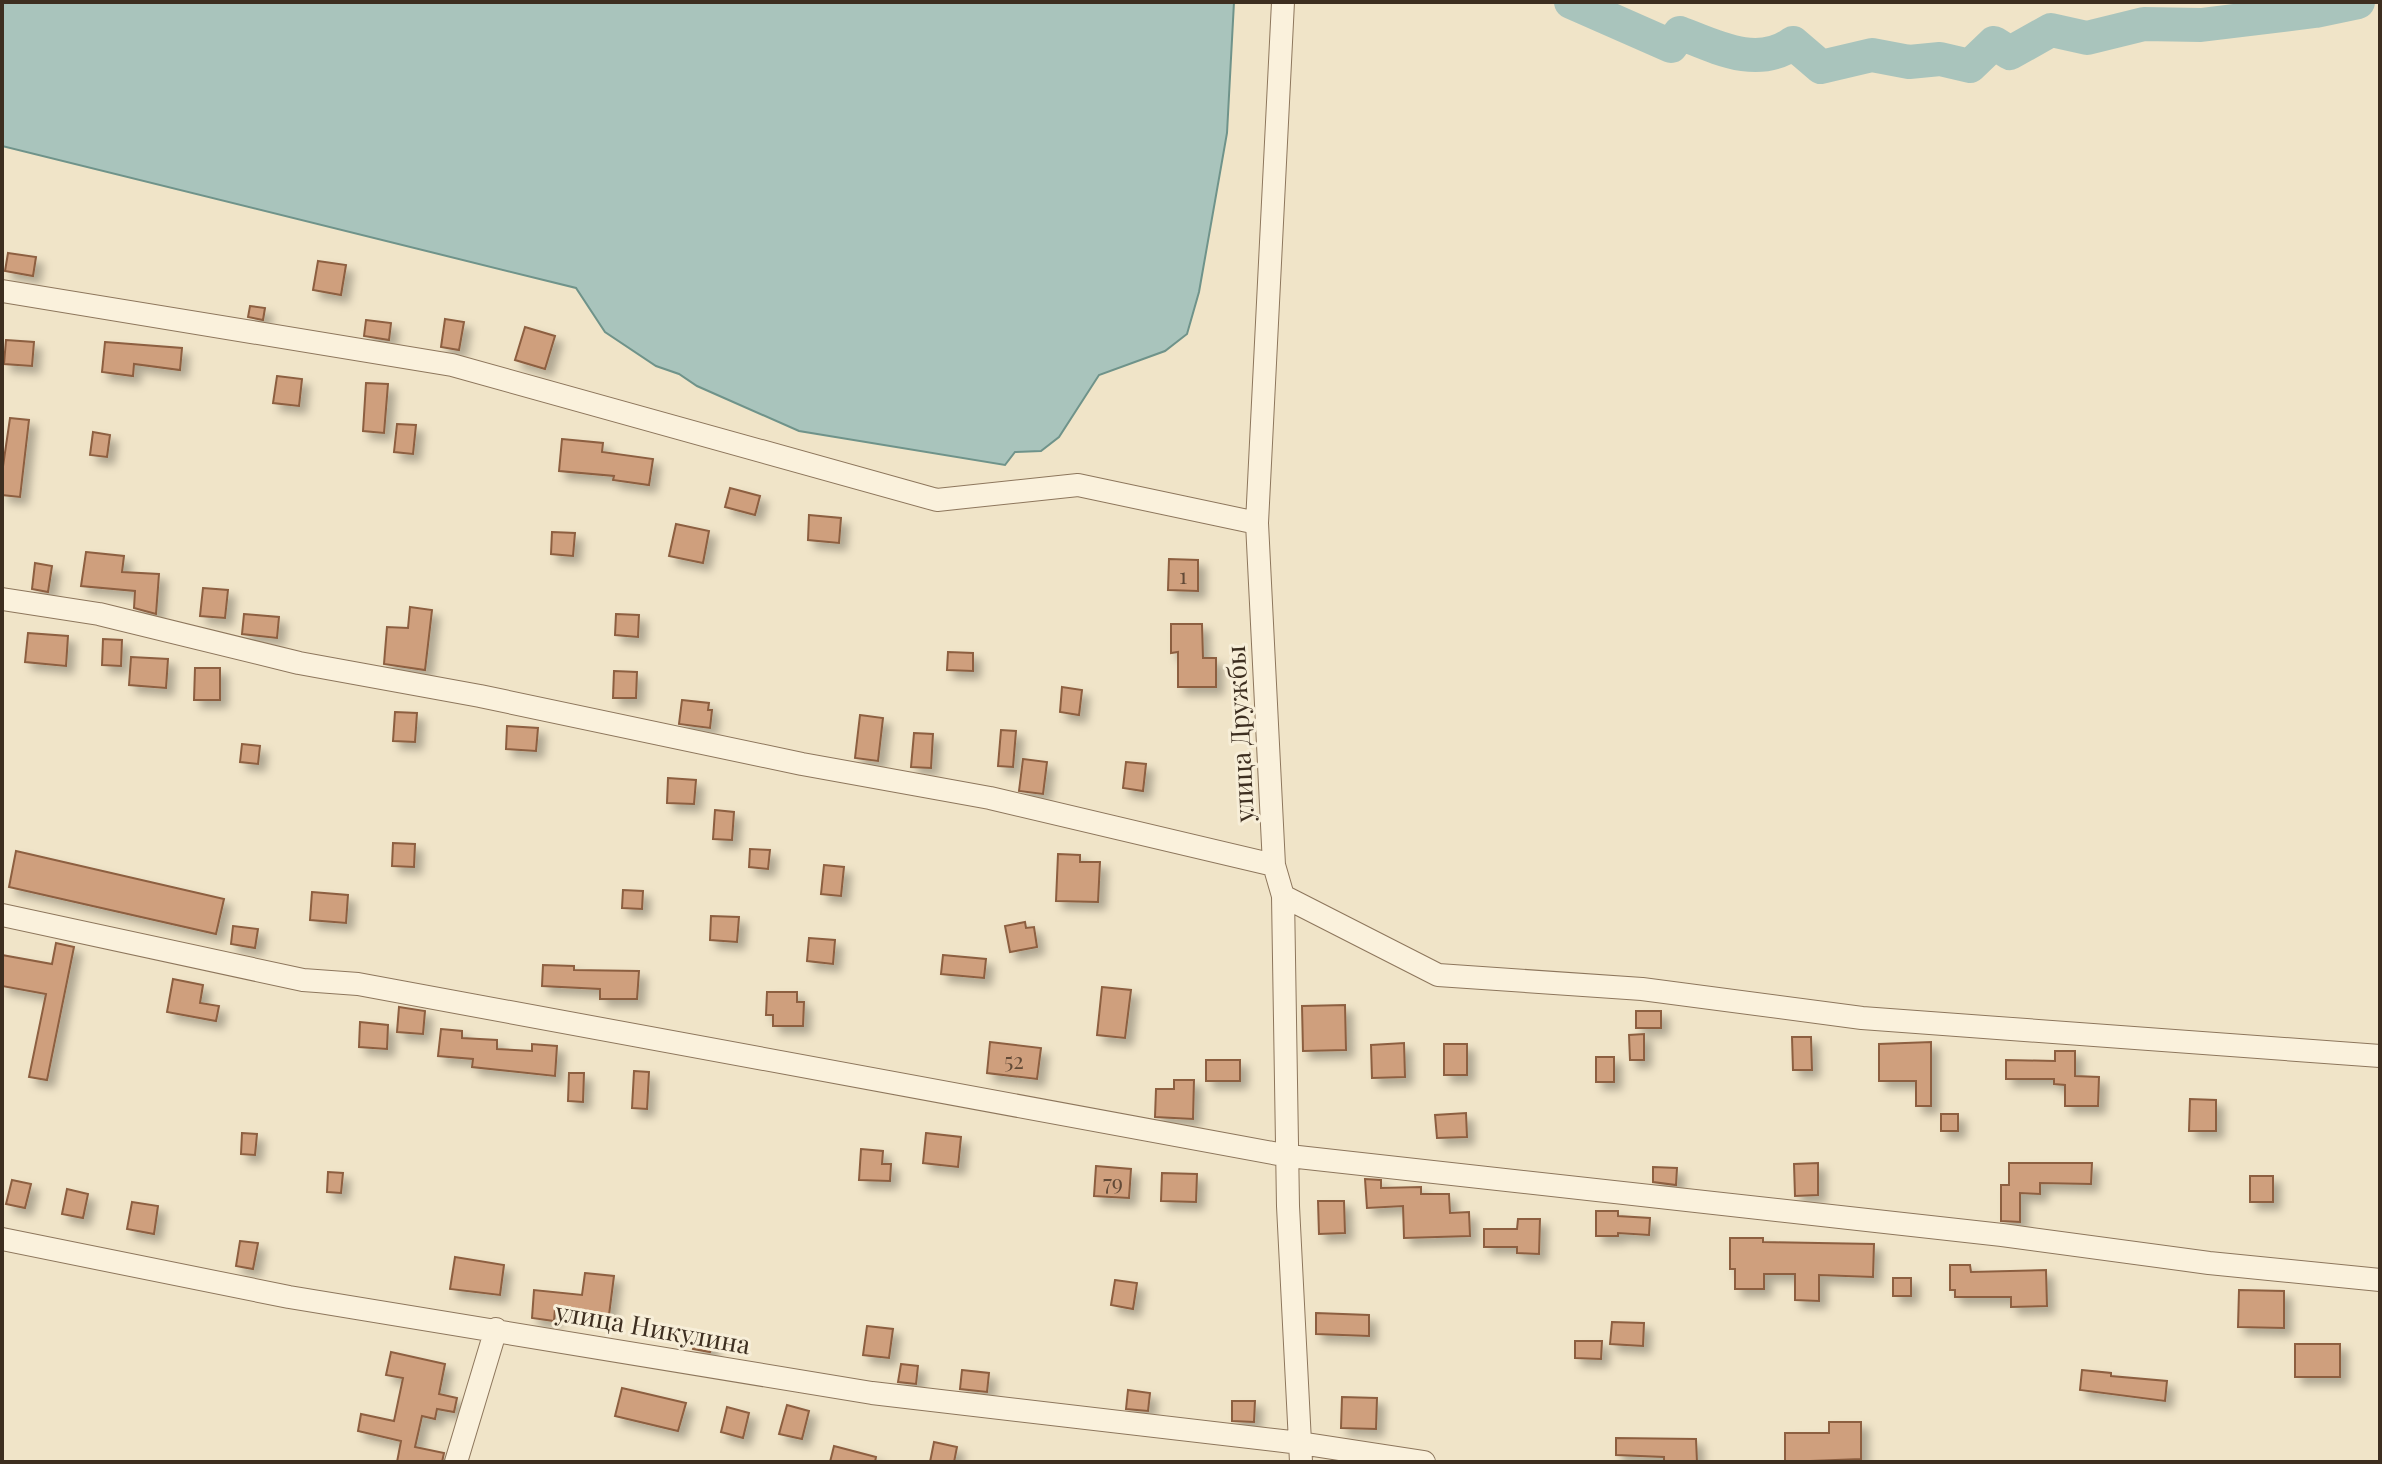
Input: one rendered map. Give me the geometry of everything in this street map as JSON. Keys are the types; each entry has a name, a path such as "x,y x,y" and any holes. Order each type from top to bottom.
{"street":[{"name":"улица Дружбы","path":"1283,2 1257,523 1274,865 1283,896"},
{"path":"2,291 452,365 937,500 1078,485 1257,523"},
{"path":"2,599 99,614 299,663 480,696 802,764 990,798 1274,865"},
{"path":"1300,1452 1288,1206 1283,896 1438,975 1642,989 1862,1018 2380,1056"},
{"path":"2,915 303,980 358,984 1289,1156 2002,1235 2209,1263 2380,1280"},
{"name":"улица Никулина","path":"2,1239 289,1297 872,1393 1300,1452 1424,1462"},
{"path":"456,1462 496,1329"}],"water":[{"path":"2,2 1234,2 1227,133 1199,292 1187,334 1165,351 1099,375 1059,437 1041,451 1015,452 1005,465 799,431 656,366 605,332 576,288 2,146"}],"building":[{"path":"8,253 36,257 33,276 5,271"},
{"path":"318,261 346,265 341,295 313,290"},
{"path":"250,306 265,308 263,320 248,317"},
{"path":"445,319 464,322 459,350 441,347"},
{"path":"366,320 391,323 389,340 364,336"},
{"path":"525,327 555,336 545,369 515,360"},
{"path":"6,340 34,342 32,366 4,364"},
{"path":"105,342 182,348 180,370 134,364 133,376 102,372"},
{"path":"277,376 302,379 299,406 273,403"},
{"path":"366,383 388,384 384,433 363,431"},
{"path":"10,418 29,420 20,497 2,495"},
{"path":"397,424 416,425 413,454 394,452"},
{"path":"93,432 110,435 107,457 90,455"},
{"path":"562,439 603,443 602,452 653,459 649,485 613,480 614,476 559,471"},
{"path":"730,488 760,496 755,515 725,507"},
{"path":"809,515 841,518 839,543 808,540"},
{"path":"676,524 709,531 703,563 669,556"},
{"path":"552,532 575,533 573,556 551,554"},
{"path":"86,552 124,556 122,572 159,574 156,614 134,608 135,591 81,586"},
{"path":"1169,559 1198,560 1198,591 1168,590"},
{"path":"35,563 52,566 48,592 32,589"},
{"path":"203,588 228,590 225,618 200,616"},
{"path":"410,607 432,610 425,670 384,664 387,627 408,628"},
{"path":"244,614 279,617 277,638 242,634"},
{"path":"616,614 639,615 638,637 615,635"},
{"path":"1171,624 1202,624 1203,658 1216,658 1216,687 1178,687 1178,652 1171,653"},
{"path":"28,633 68,636 66,666 25,662"},
{"path":"103,639 122,640 121,666 102,665"},
{"path":"948,652 973,653 973,671 947,670"},
{"path":"131,657 168,659 166,688 129,685"},
{"path":"195,668 220,668 220,700 194,700"},
{"path":"614,671 637,672 636,698 613,698"},
{"path":"1062,687 1082,690 1079,715 1060,712"},
{"path":"682,700 709,703 708,710 712,710 710,728 679,724"},
{"path":"395,712 417,713 415,742 393,741"},
{"path":"860,715 883,718 878,761 855,758"},
{"path":"507,726 538,728 536,751 506,749"},
{"path":"1001,730 1016,731 1013,767 998,766"},
{"path":"914,733 933,734 931,768 911,767"},
{"path":"242,744 260,746 258,764 240,762"},
{"path":"1023,759 1047,762 1043,794 1019,791"},
{"path":"1126,762 1146,764 1143,791 1123,788"},
{"path":"668,778 696,780 694,804 667,803"},
{"path":"715,810 734,812 732,840 713,839"},
{"path":"393,843 415,844 414,867 392,866"},
{"path":"750,849 770,850 768,869 749,867"},
{"path":"16,851 224,899 216,934 9,887"},
{"path":"1058,854 1080,855 1080,862 1100,862 1098,902 1056,901"},
{"path":"824,865 844,867 841,896 821,894"},
{"path":"623,890 643,891 642,909 622,908"},
{"path":"312,892 348,895 346,923 310,920"},
{"path":"711,916 739,917 737,942 710,940"},
{"path":"1025,922 1026,928 1034,927 1037,947 1010,952 1005,926"},
{"path":"233,926 258,929 255,948 231,944"},
{"path":"809,938 835,940 833,964 807,961"},
{"path":"56,943 74,947 47,1080 29,1077 46,994 2,986 2,955 52,964"},
{"path":"943,955 986,959 984,978 941,974"},
{"path":"543,965 574,966 574,970 639,971 637,999 600,999 600,989 542,986"},
{"path":"173,979 203,985 200,1003 219,1006 216,1021 167,1012"},
{"path":"1102,987 1131,990 1125,1038 1097,1035"},
{"path":"767,992 797,992 797,1002 804,1002 803,1026 773,1026 773,1015 766,1015"},
{"path":"1345,1005 1346,1050 1303,1051 1302,1006"},
{"path":"399,1007 425,1011 423,1034 397,1032"},
{"path":"1636,1011 1661,1011 1661,1028 1636,1028"},
{"path":"360,1022 388,1025 387,1049 359,1047"},
{"path":"441,1029 462,1031 462,1038 497,1040 497,1049 532,1051 532,1044 557,1046 555,1076 472,1067 473,1059 438,1056"},
{"path":"1644,1034 1644,1060 1630,1060 1629,1035"},
{"path":"1792,1037 1811,1037 1812,1070 1793,1070"},
{"path":"990,1042 1041,1048 1037,1079 987,1073"},
{"path":"1931,1042 1931,1106 1916,1106 1916,1081 1879,1081 1879,1044"},
{"path":"1404,1043 1405,1077 1372,1078 1371,1045"},
{"path":"1444,1044 1467,1044 1467,1075 1444,1075"},
{"path":"2055,1051 2075,1051 2075,1076 2099,1077 2098,1106 2065,1106 2065,1085 2054,1084 2054,1079 2006,1079 2006,1060 2055,1061"},
{"path":"1596,1057 1614,1057 1614,1082 1596,1082"},
{"path":"1206,1060 1240,1060 1240,1081 1206,1081"},
{"path":"634,1071 649,1072 647,1109 632,1108"},
{"path":"569,1073 584,1073 583,1102 568,1101"},
{"path":"1174,1080 1194,1080 1193,1119 1155,1117 1156,1089 1174,1089"},
{"path":"2190,1099 2216,1100 2216,1131 2189,1131"},
{"path":"1466,1113 1467,1137 1437,1138 1435,1115"},
{"path":"1941,1114 1958,1114 1958,1131 1941,1131"},
{"path":"242,1133 257,1134 255,1155 241,1154"},
{"path":"926,1133 961,1137 958,1167 923,1163"},
{"path":"861,1149 883,1151 882,1164 891,1164 890,1181 859,1180"},
{"path":"1818,1163 1818,1195 1795,1196 1794,1164"},
{"path":"2009,1163 2092,1163 2091,1184 2040,1183 2040,1194 2020,1193 2020,1222 2001,1221 2001,1185 2009,1185"},
{"path":"1096,1166 1131,1169 1129,1198 1094,1196"},
{"path":"1653,1167 1677,1168 1676,1185 1653,1182"},
{"path":"328,1172 343,1173 341,1193 327,1192"},
{"path":"1162,1173 1197,1174 1196,1202 1161,1201"},
{"path":"2250,1176 2273,1176 2273,1202 2250,1202"},
{"path":"1365,1179 1381,1180 1381,1188 1421,1187 1421,1194 1449,1194 1450,1213 1469,1212 1470,1236 1404,1238 1403,1206 1367,1208"},
{"path":"12,1180 31,1184 25,1208 6,1204"},
{"path":"67,1189 88,1194 83,1218 62,1214"},
{"path":"1318,1201 1344,1201 1345,1233 1319,1234"},
{"path":"132,1202 158,1206 154,1234 127,1229"},
{"path":"1596,1211 1618,1211 1618,1216 1650,1218 1649,1235 1618,1233 1618,1236 1596,1236"},
{"path":"1518,1219 1540,1219 1539,1254 1517,1253 1517,1247 1484,1247 1484,1229 1517,1229"},
{"path":"1730,1238 1763,1238 1763,1242 1874,1244 1873,1277 1819,1275 1819,1301 1795,1300 1795,1274 1764,1274 1764,1289 1735,1289 1735,1269 1730,1269"},
{"path":"240,1241 258,1243 253,1269 236,1266"},
{"path":"455,1257 504,1265 500,1295 450,1289"},
{"path":"1950,1265 1970,1265 1971,1272 2046,1270 2047,1306 2011,1307 2011,1297 1955,1297 1955,1290 1950,1290"},
{"path":"585,1273 614,1276 609,1315 555,1309 554,1321 532,1318 534,1290 582,1295"},
{"path":"1893,1278 1911,1278 1911,1296 1893,1296"},
{"path":"1115,1280 1137,1283 1133,1309 1111,1305"},
{"path":"2239,1290 2284,1291 2284,1328 2238,1327"},
{"path":"1316,1313 1369,1315 1369,1336 1316,1334"},
{"path":"1612,1322 1644,1323 1643,1346 1610,1344"},
{"path":"867,1326 893,1329 889,1358 863,1355"},
{"path":"696,1336 713,1339 710,1352 693,1349"},
{"path":"1575,1341 1602,1341 1601,1359 1575,1358"},
{"path":"2295,1344 2340,1344 2340,1377 2295,1377"},
{"path":"391,1352 445,1364 439,1394 457,1398 454,1412 437,1409 435,1419 422,1416 415,1447 444,1453 442,1462 397,1462 401,1441 358,1431 361,1414 394,1421 403,1378 386,1375"},
{"path":"901,1364 918,1366 916,1384 898,1382"},
{"path":"962,1370 989,1373 987,1392 960,1389"},
{"path":"2082,1370 2167,1381 2165,1401 2080,1390"},
{"path":"622,1388 686,1403 678,1431 615,1416"},
{"path":"1128,1390 1150,1393 1148,1411 1126,1409"},
{"path":"1342,1397 1377,1398 1376,1429 1341,1428"},
{"path":"1232,1401 1255,1401 1254,1422 1232,1421"},
{"path":"787,1405 809,1411 802,1439 779,1434"},
{"path":"727,1407 749,1413 743,1438 721,1432"},
{"path":"1829,1422 1861,1422 1861,1459 1785,1462 1785,1433 1829,1433"},
{"path":"1616,1438 1696,1439 1697,1462 1616,1455"},
{"path":"934,1442 957,1447 954,1462 930,1462"},
{"path":"834,1446 876,1457 875,1462 830,1462"}],"waterway":[{"path":"1571,2 1671,46 1680,33 1722,49 1751,55 1780,51 1793,43 1821,67 1872,55 1909,62 1940,59 1970,66 1994,43 2010,53 2051,30 2087,38 2144,24 2201,25 2315,11 2358,2"}]}
